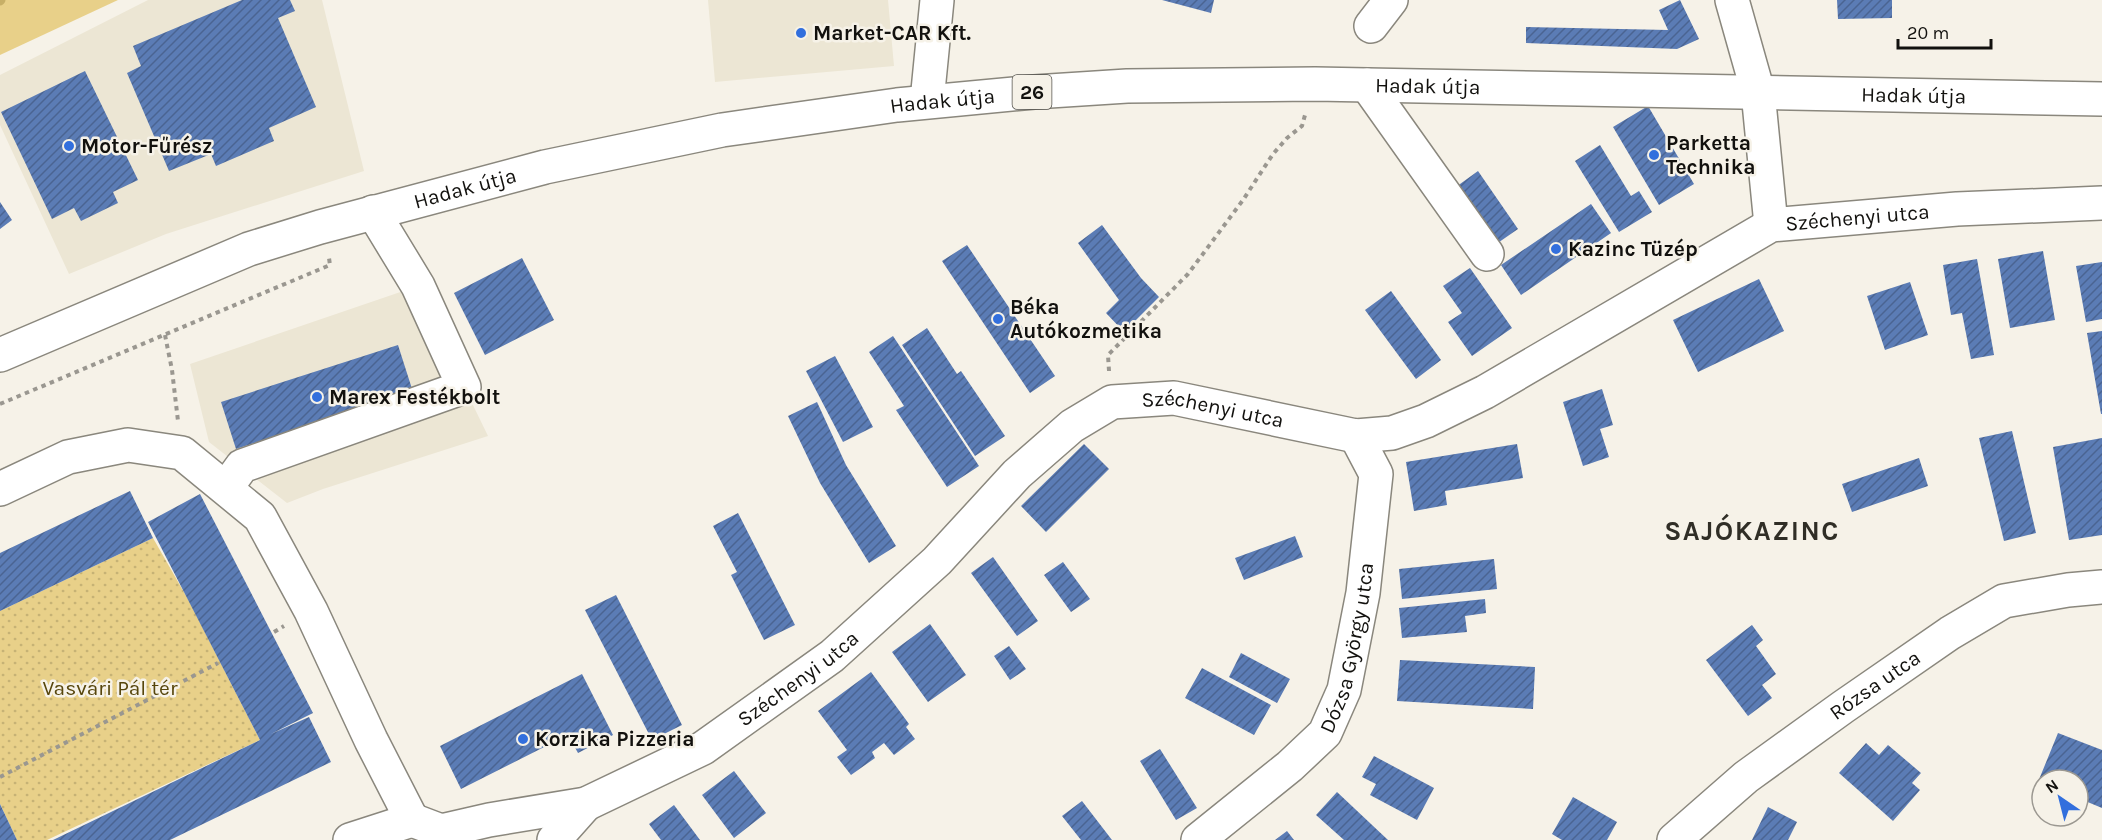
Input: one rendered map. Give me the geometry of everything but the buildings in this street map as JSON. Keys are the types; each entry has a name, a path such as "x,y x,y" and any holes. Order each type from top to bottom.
{"street":[{"path":"927,101 937,0"},
{"path":"1371,26 1391,0"},
{"path":"1732,0 1758,92 1771,225"},
{"path":"1367,85 1487,254"},
{"name":"Hadak útja","path":"0,355 249,249 373,212 545,167 722,130 927,101 1127,86 1367,85 2102,99"},
{"name":"Széchenyi utca","path":"435,830 586,804 703,748 832,656 937,561 1017,474 1072,426 1112,402 1174,398 1356,436 1392,433 1426,422 1485,393 1771,225 1957,209 2102,203"},
{"path":"226,488 242,466 464,387 418,285 373,212"},
{"name":"Dózsa György utca","path":"1198,840 1290,766 1324,733 1344,690 1363,593 1376,474 1356,436"},
{"path":"0,489 68,458 128,445 182,453 260,517 311,611 371,740 435,830 350,840"},
{"name":"Rózsa utca","path":"1674,840 1746,777 1950,633 2004,601 2068,590 2102,587"},
{"path":"554,840 586,804"}],"path":[{"path":"1112,402 1108,355 1188,274 1243,200 1273,154 1302,126"},
{"path":"0,404 330,265 320,227"},
{"path":"165,335 172,370 182,453"},
{"path":"0,777 218,663"}],"shaded area":[{"path":"148,0 322,0 364,171 166,234 69,274 0,125 0,75"},
{"name":"Market-CAR Kft.","path":"708,0 888,0 894,66 715,82"},
{"path":"418,286 418,292 488,436 323,489 287,503 209,442 190,364"}],"green space":[{"path":"0,0 118,0 0,55"},
{"name":"Vasvári Pál tér","path":"153,538 189,601 260,740 47,840 17,840 0,804 0,611"}],"place":[{"name":"Market-CAR Kft.","path":"801,33"},
{"name":"Motor-Fűrész","path":"69,146"},
{"name":"Parketta Technika","path":"1654,155"},
{"name":"Kazinc Tüzép","path":"1556,249"},
{"name":"Béka Autókozmetika","path":"998,319"},
{"name":"Marex Festékbolt","path":"317,397"},
{"name":"Korzika Pizzeria","path":"523,739"}],"district":[{"name":"SAJÓKAZINC","path":"1752,531"}]}
